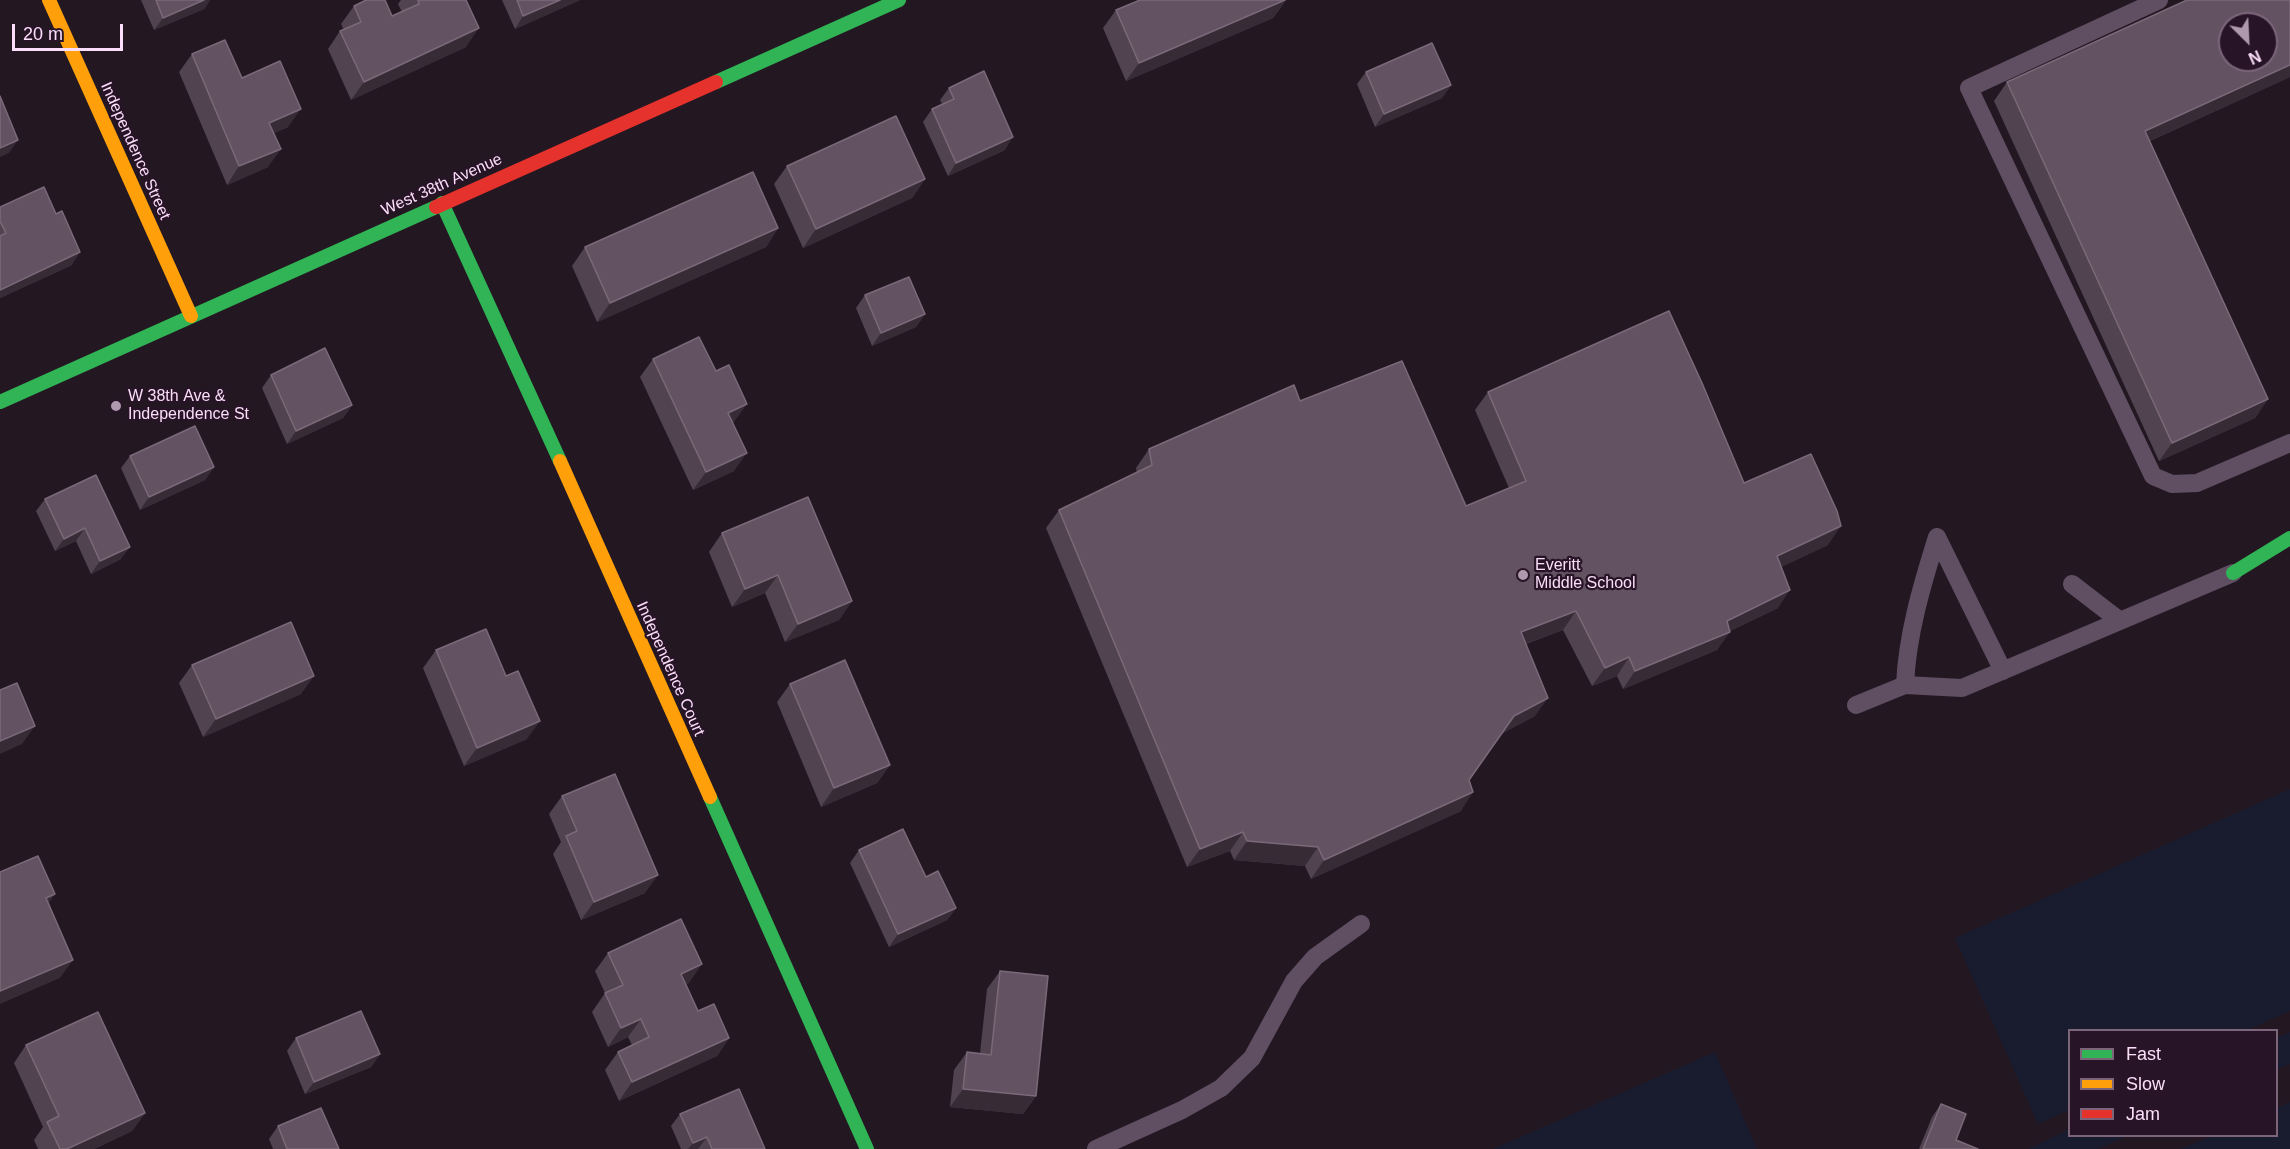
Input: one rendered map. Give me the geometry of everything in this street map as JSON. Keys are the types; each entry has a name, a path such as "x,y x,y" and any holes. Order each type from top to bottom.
{"street":[{"name":"Independence Street","path":"49,0 191,316"},
{"name":"West 38th Avenue","path":"0,402 899,0"},
{"name":"Independence Court","path":"442,203 529,392 867,1149"},
{"path":"2233,573 2290,538"}],"lane":[{"path":"2159,0 1968,88 2152,476 2172,484 2197,483 2290,443"},
{"path":"1905,685 1906,664 1923,580 1937,537 2003,670"},
{"path":"1856,705 1905,685 1962,688 2233,573"},
{"path":"2072,584 2120,621"},
{"path":"1096,1149 1182,1110 1221,1088 1252,1058 1294,981 1315,957 1361,924"}],"shaded area":[{"path":"2290,789 2290,1011 2249,1029 2068,1029 2068,1110 2038,1124 1955,938"},
{"path":"2290,1032 2290,1064 2278,1070 2278,1038"},
{"path":"1715,1052 1757,1149 1493,1149"},
{"path":"2290,1102 2290,1149 2180,1149 2210,1137 2278,1137 2278,1108"},
{"path":"2068,1129 2068,1137 2126,1137 2097,1149 2028,1149"}],"building":[{"path":"156,0 204,0 163,18"},
{"path":"366,0 385,0 392,16 419,4 418,0 466,0 479,28 364,82 340,31 361,22 354,6"},
{"path":"517,0 560,0 523,16"},
{"path":"1140,0 1285,0 1139,63 1116,10"},
{"path":"2187,0 2290,0 2290,65 2278,70 2278,12 2218,12 2218,72 2275,72 2145,131 2268,399 2172,443 2007,82"},
{"path":"225,40 242,78 280,61 301,109 269,123 281,149 239,166 192,54"},
{"path":"1432,43 1451,85 1384,114 1366,72"},
{"path":"984,71 1013,137 956,163 932,109 954,99 949,88"},
{"path":"0,96 18,140 0,148"},
{"path":"896,116 925,179 816,229 787,166"},
{"path":"753,172 778,228 610,303 585,247"},
{"path":"44,187 56,214 62,211 80,252 0,290 0,236 6,233 0,221 0,207"},
{"path":"909,277 925,314 881,333 865,295"},
{"name":"Everitt Middle School","path":"1669,311 1744,483 1811,454 1837,511 1841,526 1777,556 1790,590 1727,621 1730,632 1635,671 1629,657 1605,668 1576,611 1521,632 1548,698 1514,716 1469,780 1473,792 1324,860 1318,847 1247,841 1243,832 1200,849 1059,510 1152,465 1149,449 1294,385 1300,401 1402,361 1466,506 1526,481 1488,392"},
{"path":"699,337 716,371 729,365 747,404 728,413 747,453 706,472 653,359"},
{"path":"325,348 352,405 296,431 271,375"},
{"path":"195,426 214,467 149,497 130,456"},
{"path":"96,475 130,547 100,561 85,528 64,539 45,499"},
{"path":"808,497 852,601 798,624 778,575 745,589 722,533"},
{"path":"291,622 314,676 216,719 192,665"},
{"path":"486,629 506,676 518,671 540,721 477,748 436,650"},
{"path":"845,660 890,765 834,788 790,684"},
{"path":"17,683 35,726 0,741 0,690"},
{"path":"615,774 658,875 594,902 566,836 577,831 562,796"},
{"path":"903,829 926,877 938,871 956,908 898,934 859,850"},
{"path":"38,856 55,894 46,898 73,960 0,991 0,872"},
{"path":"681,919 702,964 681,974 698,1011 714,1004 729,1038 632,1082 618,1052 649,1037 641,1019 621,1028 605,993 623,985 608,953"},
{"path":"1000,971 1048,976 1036,1096 963,1089 967,1052 991,1055"},
{"path":"361,1011 380,1054 314,1082 296,1038"},
{"path":"98,1012 145,1113 67,1149 60,1149 47,1122 59,1116 26,1045"},
{"path":"739,1089 765,1149 712,1149 707,1137 693,1143 680,1114"},
{"path":"1941,1104 1966,1114 1956,1140 1978,1149 1923,1149"},
{"path":"321,1108 339,1149 287,1149 278,1126"}],"traffic: fast":[{"path":"716,82 899,0"},
{"path":"442,203 560,461"},
{"path":"0,402 436,207"},
{"path":"2233,573 2290,538"},
{"path":"710,797 867,1149"}],"traffic: slow":[{"path":"49,0 191,316"},
{"path":"560,461 710,797"}],"traffic: jam":[{"path":"436,207 716,82"}],"place":[{"name":"W 38th Ave & Independence St","path":"116,406"},
{"name":"Everitt Middle School","path":"1523,575"}]}
